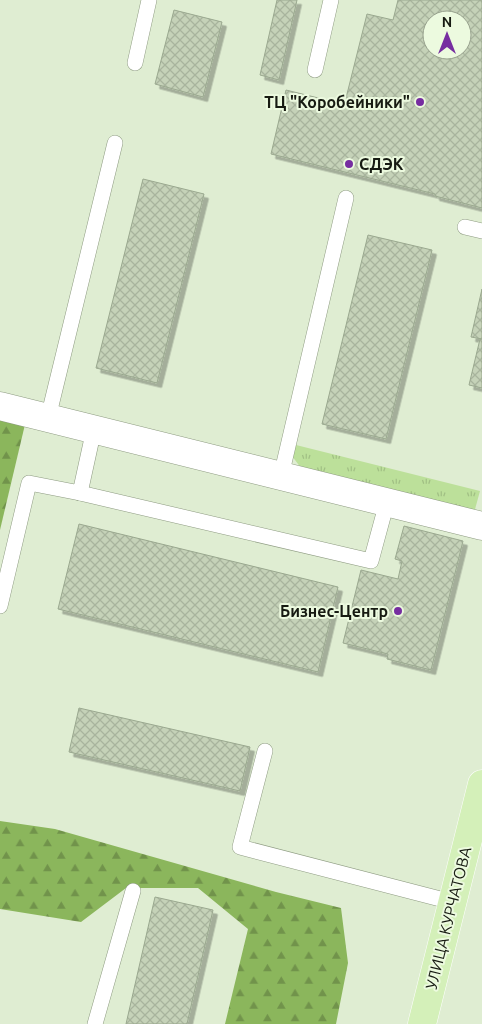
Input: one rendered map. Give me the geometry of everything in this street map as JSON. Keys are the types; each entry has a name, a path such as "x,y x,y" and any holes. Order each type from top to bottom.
{"main road":[{"name":"УЛИЦА КУРЧАТОВА","path":"422,1024 452,902 475,841 482,784"}],"street":[{"path":"0,406 482,526"}],"lane":[{"path":"135,63 149,0"},
{"path":"315,70 331,0"},
{"path":"48,418 115,143"},
{"path":"281,476 346,198"},
{"path":"464,227 482,231"},
{"path":"80,493 94,429"},
{"path":"0,606 29,482 371,561 387,502"},
{"path":"265,750 240,847 452,902"},
{"path":"95,1024 133,891"}],"green space":[{"path":"0,410 27,416 0,530"},
{"path":"292,444 480,491 474,513 301,468 292,456"},
{"path":"0,821 55,829 276,892 341,908 348,963 336,1024 225,1024 248,929 198,888 126,888 81,922 0,909"}],"building":[{"path":"277,0 297,0 279,80 260,75"},
{"name":"ТЦ \"Коробейники\"","path":"398,0 482,0 482,208 435,196 435,194 271,154 286,90 371,111 372,105 346,98 367,14 393,20"},
{"path":"174,10 222,22 203,97 155,84"},
{"path":"143,179 204,194 157,383 96,368"},
{"path":"368,235 432,250 386,439 322,424"},
{"path":"482,289 482,339 471,337"},
{"path":"480,339 482,339 482,388 469,385"},
{"path":"79,524 338,587 318,672 58,609"},
{"name":"Бизнес-Центр","path":"404,526 463,541 431,670 387,659 388,654 343,643 361,570 398,579 402,561 395,559"},
{"path":"79,708 250,747 240,791 69,752"},
{"path":"155,897 213,910 187,1024 126,1024"}],"place":[{"name":"ТЦ \"Коробейники\"","path":"420,102"},
{"name":"СДЭК","path":"349,164"},
{"name":"Бизнес-Центр","path":"398,611"}]}
